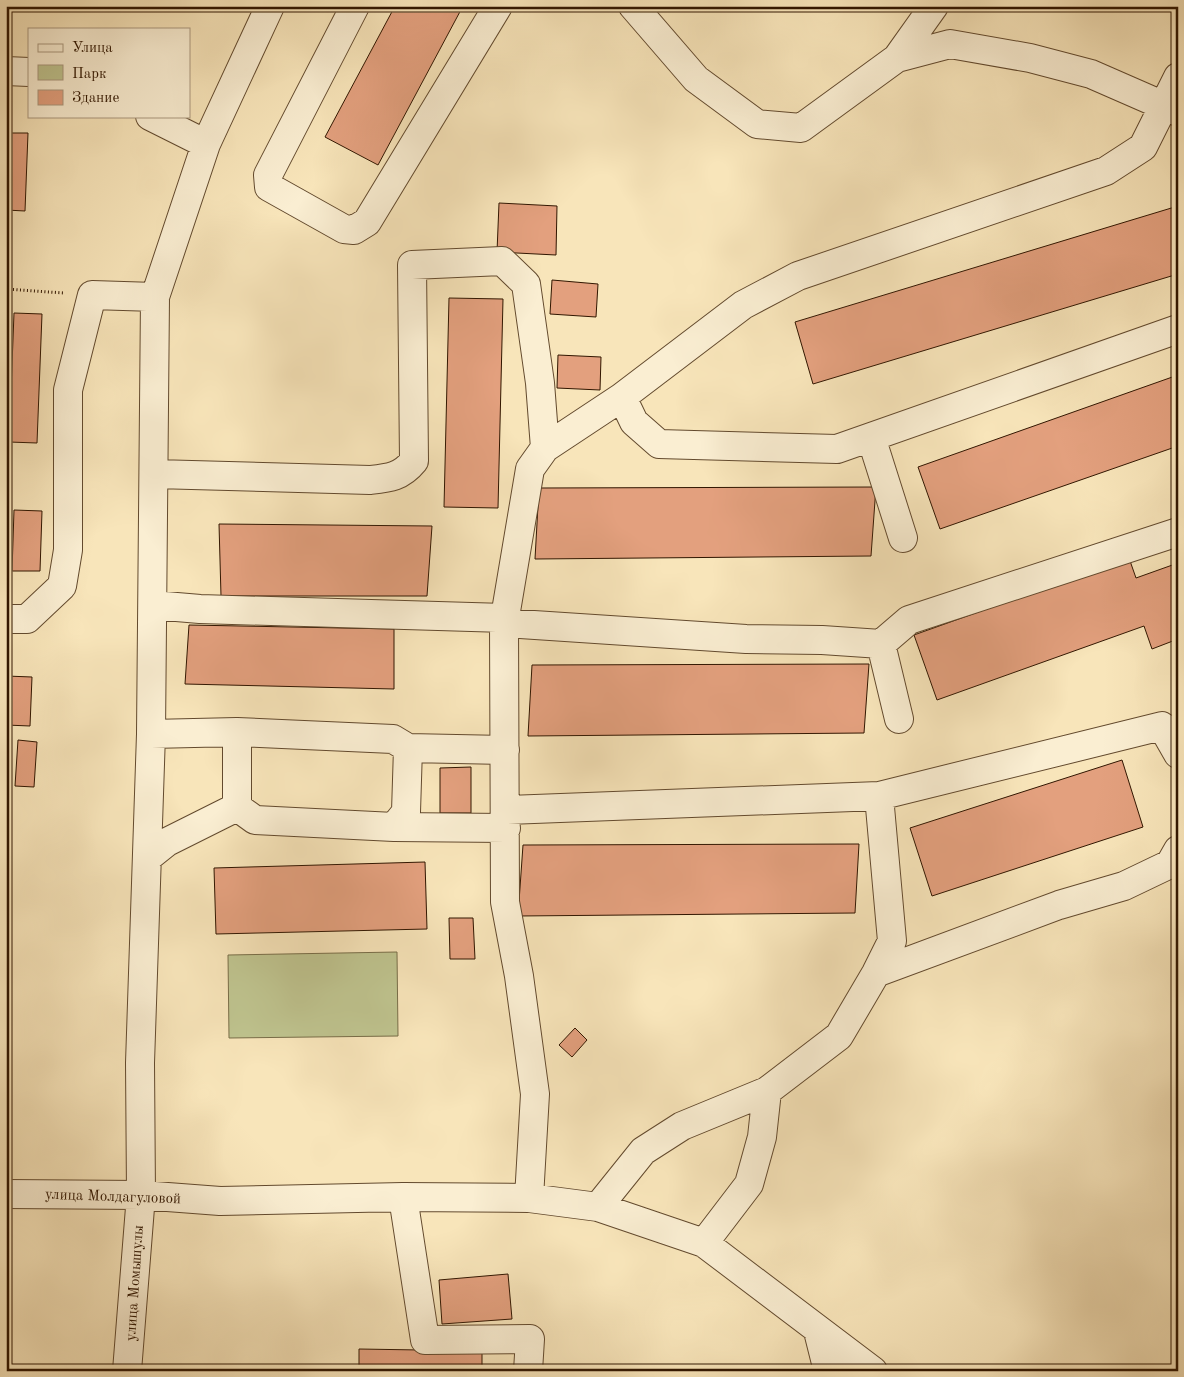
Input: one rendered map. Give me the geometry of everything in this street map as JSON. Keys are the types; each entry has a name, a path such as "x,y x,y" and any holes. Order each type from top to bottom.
{"street":[{"name":"улица Момышулы","path":"127,1371 141,1195 140,1063 151,734 155,474 155,297 206,144 270,6"},
{"path":"355,6 268,175 269,187 344,229 354,230 367,222 498,6"},
{"path":"633,6 696,79 757,124 802,128 897,58 934,6"},
{"path":"897,58 950,44 1030,58 1091,74 1170,109"},
{"path":"6,71 28,72"},
{"path":"529,1198 534,1094 519,976 505,902 504,621 530,469 545,448 622,397 743,305 798,276 1106,171 1143,147 1170,109 1178,77"},
{"path":"154,118 206,144"},
{"path":"155,474 370,480 391,478 405,473 414,461 412,265 502,261 526,284 545,448"},
{"path":"6,619 27,619 62,586 68,550 68,390 92,295 155,297"},
{"path":"622,397 634,422 659,444 837,449 1178,329"},
{"path":"871,437 903,538"},
{"path":"153,605 200,609 504,621 746,639 822,640 881,644 909,620 1178,532"},
{"path":"881,644 899,719"},
{"path":"237,807 255,820 394,827 879,796 1170,723 1178,754"},
{"path":"151,734 238,732 393,739 408,748 505,750"},
{"path":"237,807 238,732"},
{"path":"394,827 406,812 408,748"},
{"path":"598,1207 643,1151 682,1126 767,1091 838,1036 876,973 892,941 879,796"},
{"path":"147,858 167,842 237,807"},
{"path":"876,973 1059,905 1124,886 1170,864 1178,850"},
{"path":"704,1243 749,1184 762,1137 767,1091"},
{"name":"улица Молдагуловой","path":"6,1194 141,1195 220,1201 403,1197 529,1198 598,1207 704,1243 729,1260 818,1331 873,1371"},
{"path":"403,1197 425,1340 530,1339 528,1371"},
{"path":"818,1331 828,1371"}],"path":[{"path":"6,289 92,295"}],"green space":[{"path":"397,952 398,1036 229,1038 228,955"}],"building":[{"path":"395,6 463,6 378,165 325,137"},
{"path":"6,133 28,133 25,211 6,210"},
{"path":"499,203 557,206 556,255 497,252"},
{"path":"1178,206 1178,274 813,384 795,322"},
{"path":"552,280 598,284 596,317 550,314"},
{"path":"449,298 503,299 498,508 444,507"},
{"path":"14,313 42,314 37,443 9,442"},
{"path":"558,355 601,357 600,390 557,388"},
{"path":"1178,375 1178,446 940,529 918,467"},
{"path":"876,487 871,556 535,559 539,488"},
{"path":"14,510 42,511 40,571 12,571"},
{"path":"219,524 432,526 427,596 221,596"},
{"path":"1129,558 1136,578 1178,563 1178,639 1152,649 1144,626 937,700 914,635"},
{"path":"189,625 394,629 394,689 185,684"},
{"path":"869,664 864,733 528,736 532,665"},
{"path":"6,676 32,677 30,726 6,725"},
{"path":"18,740 37,742 34,787 15,786"},
{"path":"1122,760 1143,827 932,896 910,828"},
{"path":"471,767 471,813 440,813 440,768"},
{"path":"859,844 855,913 518,916 523,845"},
{"path":"425,862 427,929 216,934 214,868"},
{"path":"449,918 473,918 475,959 450,959"},
{"path":"575,1028 587,1040 572,1057 559,1045"},
{"path":"508,1274 512,1319 442,1324 439,1280"},
{"path":"359,1349 482,1351 482,1371 359,1371"}]}
